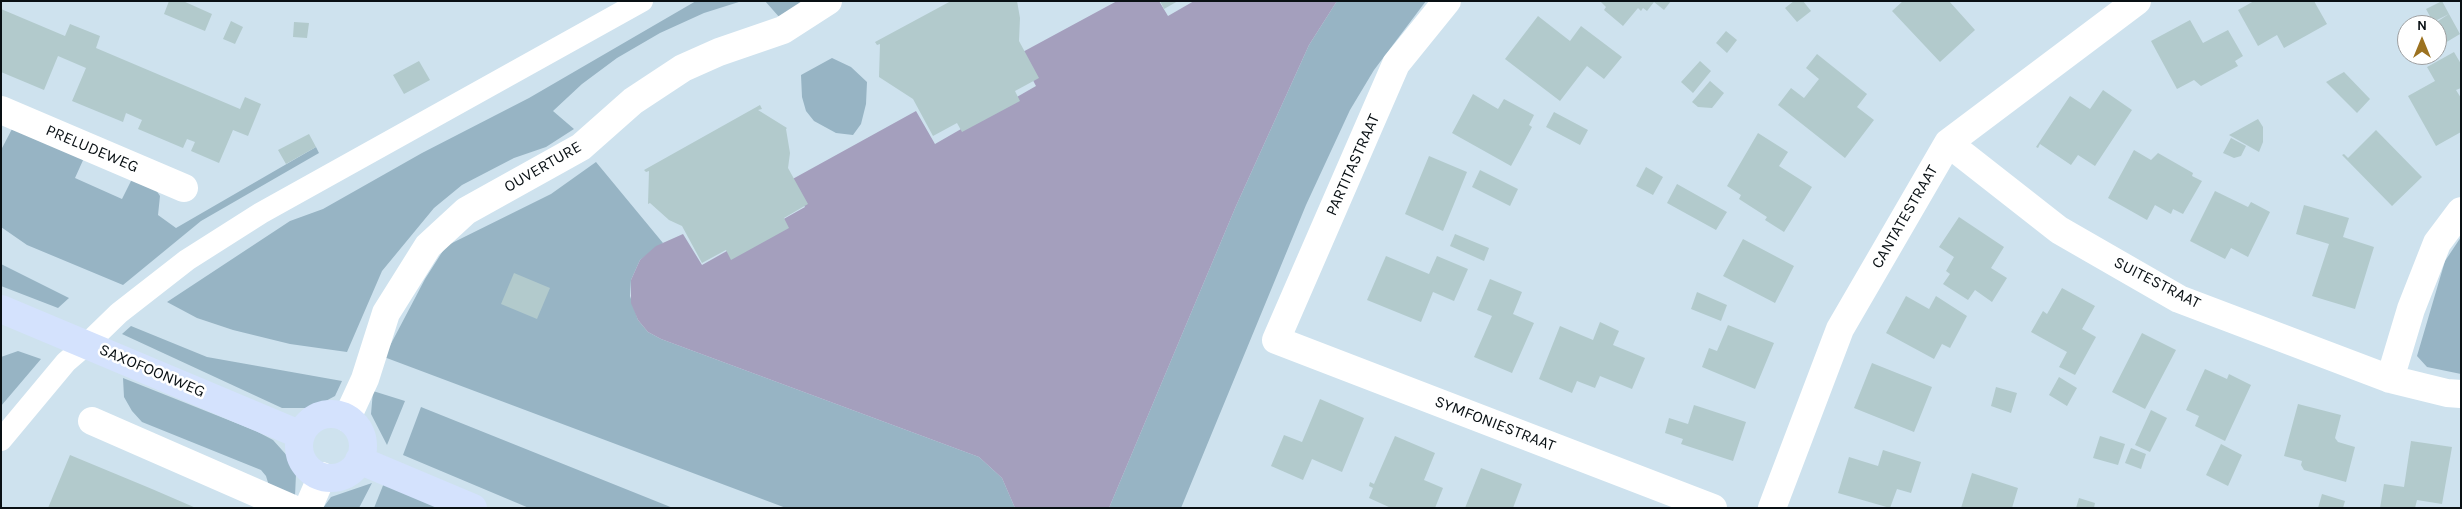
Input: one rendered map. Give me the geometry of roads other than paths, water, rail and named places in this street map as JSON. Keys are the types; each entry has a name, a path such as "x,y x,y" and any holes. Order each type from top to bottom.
{"street":[{"name":"OUVERTURE","path":"347,418 365,379 386,313 428,246 466,210 581,147 633,101 683,68 719,52 783,30 828,1"},
{"name":"PARTITASTRAAT","path":"1276,340 1396,64 1447,1"},
{"name":"CANTATESTRAAT","path":"1772,508 1840,329 1948,142 2137,1"},
{"name":"PRELUDEWEG","path":"1,110 184,188"},
{"name":"SUITESTRAAT","path":"1948,142 2059,230 2179,298 2390,379 2447,393 2461,394"},
{"path":"2390,379 2412,310 2437,243 2461,211"},
{"name":"SAXOFOONWEG","path":"1,309 302,434"},
{"name":"SYMFONIESTRAAT","path":"1276,340 1713,508"},
{"path":"324,414 347,418 359,429 362,436 363,444 359,460 355,466 343,475 336,477 322,476 304,462 300,449 302,434 310,422 324,414"},
{"path":"92,421 291,508"},
{"path":"359,460 473,508"},
{"path":"308,508 322,476"}],"lane":[{"path":"1,440 66,362 119,312 187,260 261,213 642,1"}]}
